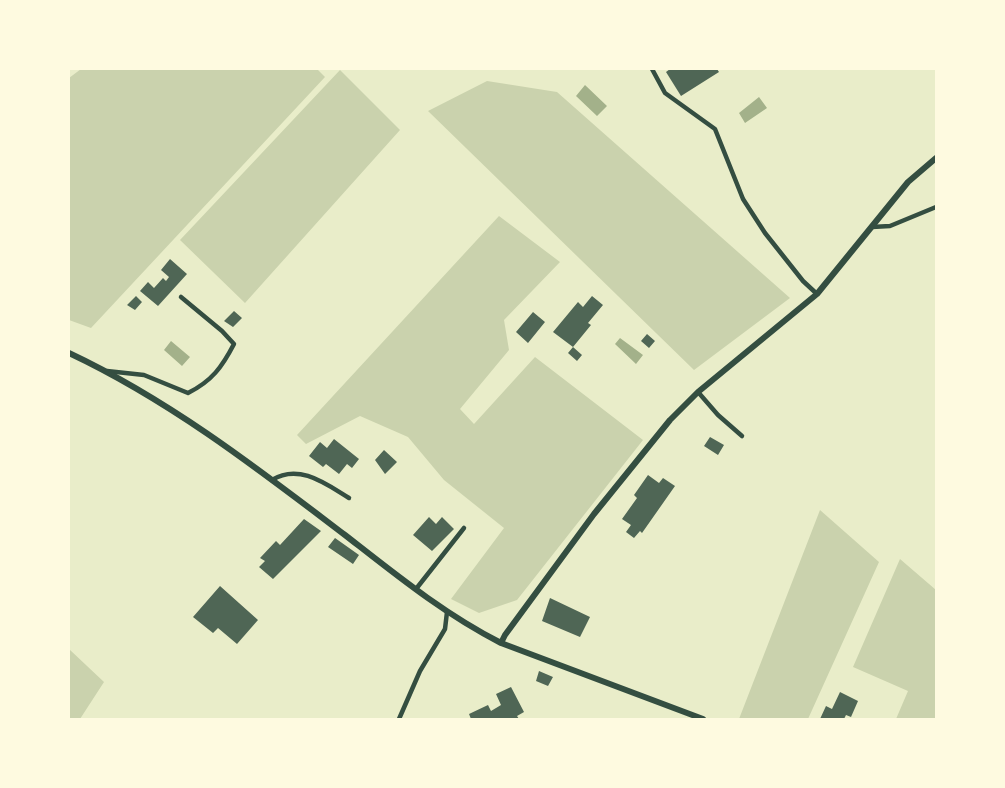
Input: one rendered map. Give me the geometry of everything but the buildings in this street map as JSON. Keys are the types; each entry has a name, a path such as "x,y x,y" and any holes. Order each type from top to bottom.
{"street":[{"path":"501,643 504,635 594,514 670,420 698,392 817,294 908,182 936,158"},
{"path":"69,353 107,371 175,411 273,480 416,590 476,630 501,643 703,719"}],"lane":[{"path":"652,69 665,93 715,129 743,199 771,241 803,281 817,294"},
{"path":"872,227 890,226 936,207"},
{"path":"107,371 144,375 188,393 202,386 216,373 234,344 181,297"},
{"path":"698,392 718,415 742,436"},
{"path":"273,480 281,475 295,472 316,478 349,498"},
{"path":"416,590 464,528"},
{"path":"399,719 420,671 445,629 447,612"}],"shaded area":[{"path":"81,69 317,69 325,77 91,328 69,320 69,78"},
{"path":"340,70 400,130 245,303 180,240"},
{"path":"487,81 557,92 790,298 694,370 428,111"},
{"path":"585,85 607,106 597,116 576,96"},
{"path":"759,97 767,108 745,123 739,113"},
{"path":"499,216 560,262 504,320 509,350 460,409 474,424 535,357 643,440 517,600 479,613 451,599 504,528 444,480 408,437 360,416 306,444 297,435"},
{"path":"620,338 643,355 636,364 615,344"},
{"path":"171,341 190,357 182,366 164,350"},
{"path":"820,510 879,562 808,719 739,719"},
{"path":"900,559 936,590 936,719 896,719 908,691 853,667"},
{"path":"69,649 104,682 80,719 69,719"}]}
